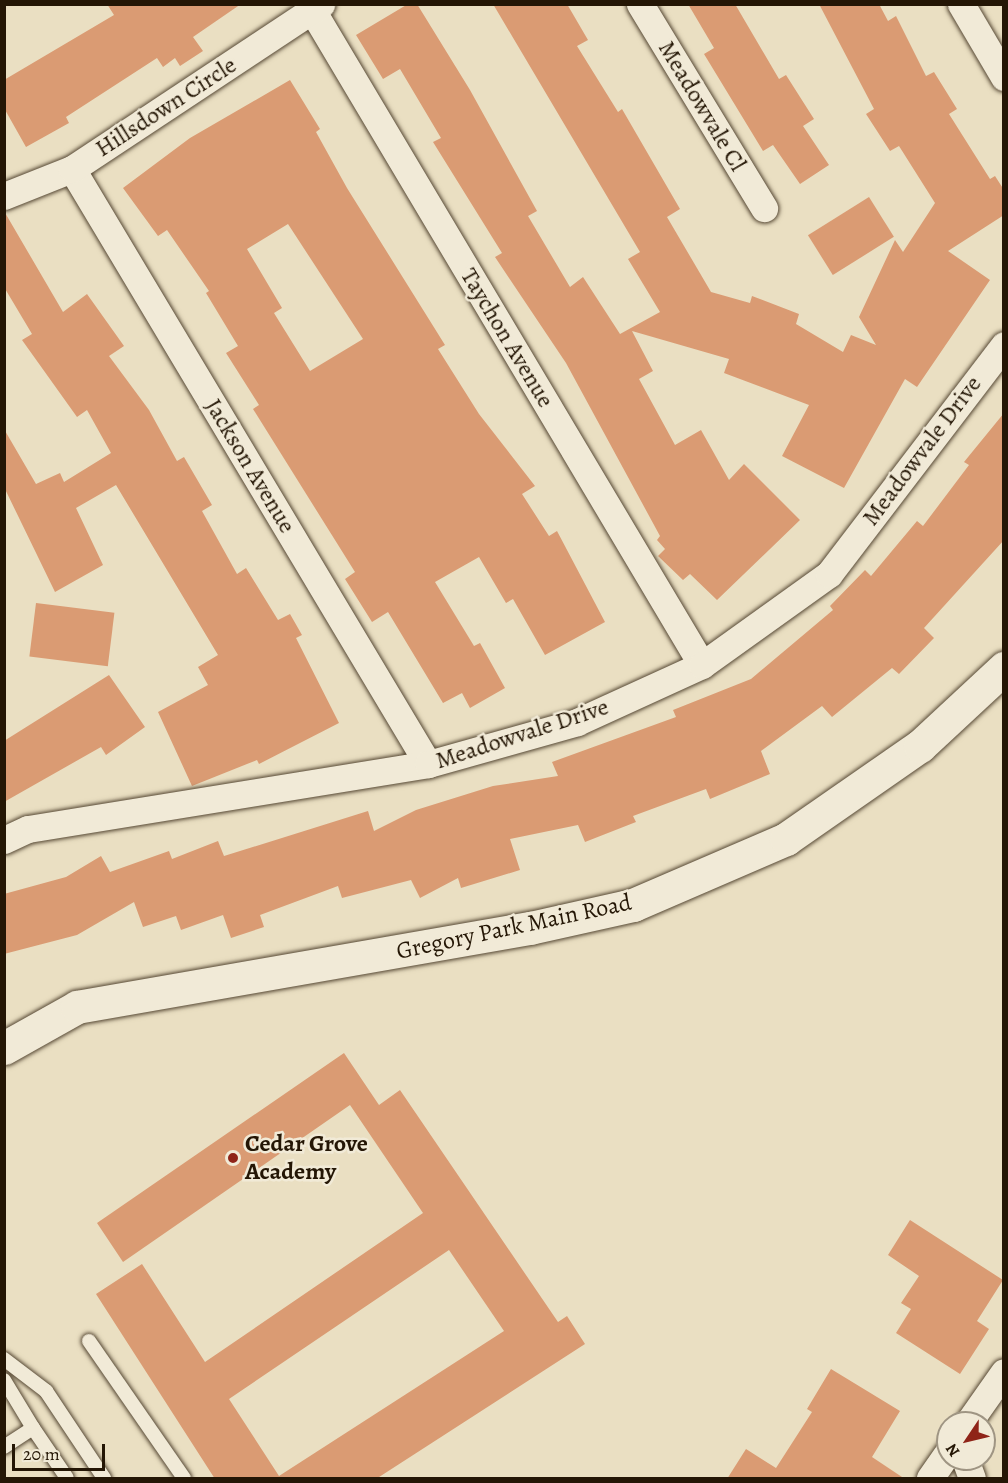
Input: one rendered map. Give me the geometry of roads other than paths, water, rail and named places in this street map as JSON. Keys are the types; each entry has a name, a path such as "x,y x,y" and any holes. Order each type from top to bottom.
{"street":[{"name":"Meadowvale Cl","path":"640,4 764,208"},
{"path":"961,4 1004,77"},
{"name":"Hillsdown Circle","path":"4,196 72,169 316,7"},
{"name":"Taychon Avenue","path":"316,7 702,665"},
{"name":"Jackson Avenue","path":"72,169 428,764"},
{"name":"Meadowvale Drive","path":"4,840 28,829 428,764 577,722 702,665 829,574 1004,345"},
{"name":"Gregory Park Main Road","path":"4,1048 77,1006 530,928 633,905 786,839 920,746 1004,668"},
{"path":"976,1411 1004,1372"}],"lane":[{"path":"89,1341 184,1479"},
{"path":"4,1359 46,1391 104,1479"},
{"path":"4,1380 67,1479"},
{"path":"4,1447 33,1428"}],"place":[{"name":"Cedar Grove Academy","path":"233,1158"}]}
